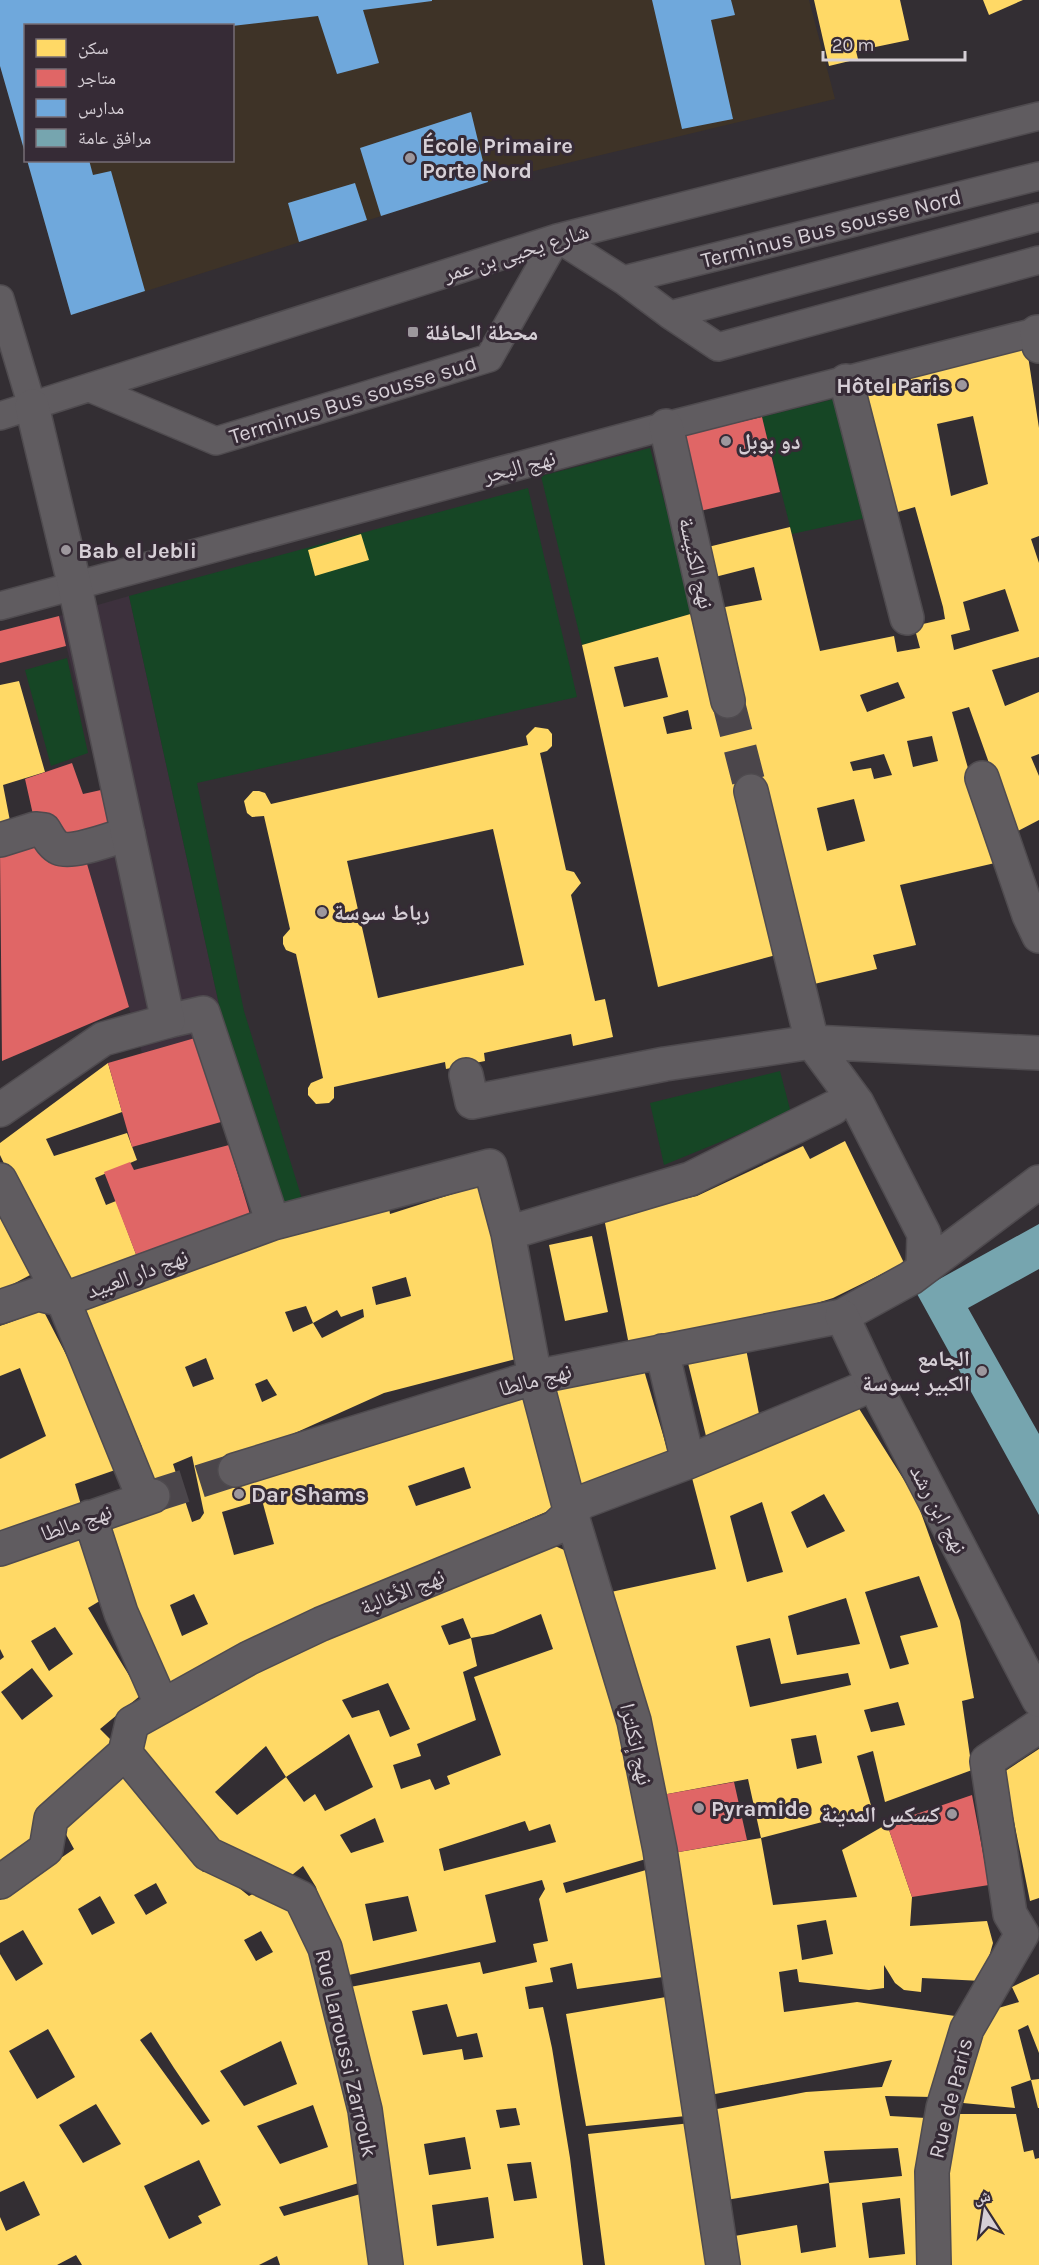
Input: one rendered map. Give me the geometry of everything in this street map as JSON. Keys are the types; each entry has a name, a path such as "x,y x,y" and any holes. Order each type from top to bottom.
{"street":[{"path":"846,381 907,618"},
{"path":"32,406 75,587 168,1021"},
{"name":"نهج الكنيسة","path":"666,426 728,701"},
{"path":"982,778 1029,915 1039,936"},
{"path":"751,791 812,1042 857,1103 924,1234 923,1269"},
{"path":"0,840 35,829 44,830 54,844 61,849 74,849 128,834"},
{"path":"0,1110 103,1039 203,1012 273,1223"},
{"path":"466,1075 472,1102 665,1064 812,1042 1039,1053"},
{"path":"508,1233 690,1179 833,1108"},
{"name":"نهج دار العبيد","path":"0,1307 38,1294 63,1300 273,1223 490,1166 508,1233"},
{"path":"0,1180 63,1300"},
{"name":"نهج مالطا","path":"235,1470 535,1377 842,1316 923,1269 1039,1182"},
{"name":"نهج إنكلترا","path":"508,1233 535,1377 571,1513 636,1732 660,1850 723,2265"},
{"name":"نهج مالطا","path":"0,1549 148,1497 63,1300"},
{"name":"نهج ابن رشد","path":"842,1316 874,1384 1039,1700"},
{"path":"662,1350 688,1462"},
{"name":"نهج الأغالبة","path":"125,1753 132,1723 249,1658 321,1624 555,1528 582,1502 688,1462 874,1384"},
{"path":"90,1517 121,1613 162,1706"},
{"name":"Rue de Paris","path":"934,2265 932,2172 943,2108 967,2029 1030,1944 1010,1914 987,1761 1039,1726"},
{"path":"0,1882 46,1849 51,1819 125,1753"},
{"name":"Rue Laroussi Zarrouk","path":"125,1753 208,1854 301,1898 325,1948 365,2110 386,2265"}],"lane":[{"name":"شارع يحيى بن عمر","path":"0,416 557,238 1039,116"},
{"name":"Terminus Bus sousse Nord","path":"623,280 1039,176"},
{"name":"Terminus Bus sousse Nord","path":"670,315 1039,217"},
{"path":"557,238 623,280 718,347 1039,260"},
{"name":"Terminus Bus sousse sud","path":"90,388 216,441 489,358 557,238"},
{"path":"0,299 32,406"},
{"name":"نهج البحر","path":"0,606 666,426 1038,336"}],"shaded area":[{"name":"École Primaire Porte Nord","path":"0,0 809,0 835,99 488,182 71,315 27,162 234,162 234,24 24,24 24,151 0,66"},
{"path":"129,596 222,1018 283,1204 251,1218 196,1038 142,1053 85,857 110,824 59,616"}],"green space":[{"path":"838,398 870,517 792,534 762,417"},
{"path":"650,448 694,613 582,645 541,476"},
{"path":"528,488 577,697 197,783 244,1011 302,1199 283,1204 222,1018 129,596"},
{"path":"67,658 88,753 51,766 25,670"},
{"path":"780,1071 791,1113 664,1165 650,1103"}],"building: سكن":[{"path":"814,0 900,0 909,40 856,51 858,59 829,66"},
{"path":"983,0 1023,0 989,15"},
{"path":"1026,343 1039,428 1039,536 1031,539 1039,563 1039,657 992,670 1005,706 1039,692 1039,754 1031,757 1039,776 1039,820 1014,833 969,707 952,712 995,863 900,885 916,945 873,955 877,969 810,985 776,955 658,987 582,645 694,613 762,600 754,567 715,577 708,547 790,527 820,651 894,636 897,652 920,648 914,626 945,619 943,607 915,507 891,514 858,384","holes":["973,416 988,484 951,496 937,424","1005,589 1019,631 954,650 951,635 970,630 963,602","658,657 668,697 624,707 614,667","898,682 905,698 867,712 860,695","688,710 692,729 667,734 663,717","932,736 938,761 913,767 907,741","884,754 892,775 874,779 871,768 853,771 850,762","854,799 865,841 827,851 817,808"]},
{"path":"361,534 369,560 315,576 308,550"},
{"path":"19,681 45,772 3,785 10,821 0,824 0,685"},
{"name":"رباط سوسة","path":"535,727 548,729 552,734 552,746 540,753 566,870 574,872 581,883 571,895 595,1001 605,999 613,1037 573,1046 571,1034 484,1053 485,1061 446,1069 445,1062 334,1087 334,1098 329,1103 316,1104 308,1095 308,1088 311,1083 323,1078 296,954 286,950 283,944 283,937 290,929 264,816 252,817 247,813 244,801 253,791 259,791 265,793 271,804 528,745 526,736","holes":["493,829 524,965 378,998 347,861"]},
{"path":"108,1063 122,1112 46,1139 54,1156 127,1133 137,1160 95,1178 106,1205 116,1201 137,1257 63,1288 0,1155 0,1143"},
{"path":"845,1141 904,1263 833,1298 746,1325 629,1345 604,1218 697,1196 803,1146 810,1159"},
{"path":"481,1185 524,1357 384,1393 277,1441 224,1457 234,1487 529,1393 562,1505 314,1612 169,1691 129,1588 108,1523 162,1507 152,1474 146,1474 138,1451 142,1447 110,1375 83,1302 257,1240 389,1208 390,1214","holes":["406,1277 411,1296 376,1305 372,1287","306,1306 313,1323 293,1332 285,1312","363,1309 364,1317 322,1338 313,1323 337,1310 341,1317","206,1358 214,1379 193,1387 185,1367","267,1379 277,1395 262,1402 255,1384","192,1456 204,1513 200,1519 192,1522 173,1464","464,1467 471,1488 416,1506 408,1486","262,1500 274,1544 234,1555 222,1512","194,1594 208,1624 182,1636 170,1605"]},
{"path":"0,1204 32,1274 0,1291"},
{"path":"592,1236 608,1312 565,1321 549,1245"},
{"path":"43,1310 87,1395 118,1469 75,1484 81,1505 0,1537 0,1459 46,1436 20,1368 0,1376 0,1326"},
{"path":"745,1344 760,1419 707,1440 686,1355"},
{"path":"643,1367 671,1462 575,1493 546,1388"},
{"path":"858,1407 916,1499 960,1621 974,1698 962,1701 972,1770 885,1802 873,1751 857,1756 872,1809 761,1838 748,1779 662,1795 611,1592 716,1569 691,1474","holes":["824,1494 845,1531 807,1548 791,1512","762,1502 783,1572 747,1582 730,1516","919,1576 938,1627 900,1636 909,1664 890,1669 865,1592","846,1598 860,1644 797,1655 788,1616","770,1638 781,1684 848,1673 851,1685 750,1707 736,1646","898,1702 905,1725 871,1732 864,1710","816,1735 822,1763 797,1769 791,1739"]},
{"path":"79,1529 108,1596 88,1608 141,1695 100,1729 112,1741 110,1752 33,1842 0,1864 0,1660 4,1657 0,1649 0,1563","holes":["55,1627 73,1654 49,1671 31,1641","32,1668 53,1696 22,1720 1,1692"]},
{"path":"555,1546 571,1553 586,1597 579,1600 613,1703 636,1794 646,1859 563,1883 566,1893 646,1870 663,1977 577,1989 572,1963 550,1968 553,1982 525,1987 529,2009 543,2007 552,2048 570,2158 583,2265 399,2265 345,1988 480,1962 483,1974 537,1962 533,1944 548,1941 539,1899 545,1889 542,1880 485,1895 496,1942 340,1977 316,1887 303,1866 287,1879 235,1855 211,1835 143,1751 142,1733 255,1665","holes":["541,1614 553,1649 474,1677 501,1755 447,1776 450,1784 435,1790 430,1779 401,1789 393,1765 421,1756 417,1744 476,1720 463,1672 477,1666 471,1638 493,1634","463,1618 471,1638 449,1645 441,1626","388,1683 410,1729 390,1737 379,1710 352,1718 342,1700","349,1734 373,1787 325,1811 315,1794 304,1802 286,1777","266,1746 286,1777 237,1815 215,1792","375,1818 384,1842 351,1853 340,1835","525,1821 529,1831 550,1824 556,1842 444,1871 439,1849","408,1896 417,1931 373,1941 365,1904","447,2004 457,2037 477,2033 483,2057 464,2060 462,2049 423,2055 412,2011","516,2108 520,2125 500,2128 496,2110","465,2137 471,2169 429,2175 424,2144","531,2162 537,2198 514,2201 507,2164","488,2197 494,2238 437,2246 432,2205"]},
{"path":"1039,1749 1039,1898 1030,1901 1004,1772"},
{"path":"126,1770 203,1872 213,1867 249,1896 262,1889 292,1907 317,1955 310,1959 328,2007 362,2182 279,2207 284,2216 364,2193 373,2265 280,2265 277,2256 259,2265 82,2265 76,2255 57,2265 0,2265 0,2217 6,2231 40,2215 24,2181 0,2192 0,1954 16,1981 43,1964 23,1930 0,1943 0,1900 74,1849 62,1827","holes":["156,1883 167,1903 146,1915 134,1895","100,1896 115,1923 92,1935 78,1909","261,1931 273,1952 256,1961 244,1940","48,2029 75,2077 37,2099 9,2051","151,2032 210,2121 202,2125 140,2040","281,2041 297,2084 244,2106 220,2071","96,2104 121,2144 83,2163 59,2125","313,2105 328,2147 280,2164 257,2126","199,2160 221,2205 198,2216 202,2223 169,2239 144,2186"]},
{"path":"887,1824 912,1897 910,1926 987,1921 993,1943 982,1981 922,1978 921,1992 904,1990 895,1983 884,1965 884,1988 869,1990 799,1982 797,1969 779,1972 784,2012 857,2002 955,2016 932,2097 885,2096 890,2116 926,2118 920,2265 733,2265 729,2237 797,2225 801,2253 836,2247 829,2183 726,2200 712,2110 806,2092 882,2087 892,2060 710,2095 673,1853 761,1838 773,1905 857,1897 842,1850","holes":["826,1920 833,1954 802,1960 797,1925","898,2148 902,2176 829,2183 824,2151","900,2198 905,2254 869,2258 862,2203"]},
{"path":"1039,1974 1039,2053 1028,2025 1018,2030 1031,2080 1011,2087 1015,2108 963,2103 979,2033 995,2009 1019,2002 1012,1987"},
{"path":"666,1997 686,2116 586,2126 566,2014"},
{"path":"1039,2079 1039,2108 1038,2108 1031,2080"},
{"path":"957,2114 1016,2114 1024,2152 1033,2150 1035,2159 1039,2158 1039,2265 950,2265 946,2167"},
{"path":"691,2123 710,2265 605,2265 588,2134"}],"building: متاجر":[{"path":"762,417 780,492 700,511 683,435"},
{"path":"59,616 66,646 0,663 0,631"},
{"path":"72,763 83,794 101,790 110,824 65,839 34,819 25,779"},
{"path":"34,839 85,857 129,1007 2,1061 0,849"},
{"path":"195,1038 221,1122 132,1147 108,1063"},
{"path":"229,1145 251,1218 137,1257 104,1172 130,1162 134,1170"},
{"path":"734,1782 747,1840 673,1853 662,1795"},
{"path":"972,1795 989,1885 912,1897 887,1824"}],"building: مدارس":[{"path":"0,0 432,0 363,10 379,63 337,74 318,16 234,26 24,24 24,150 0,66"},
{"path":"652,0 731,0 735,15 711,20 733,119 682,129"},
{"path":"471,112 488,182 381,216 360,148"},
{"path":"28,162 90,162 93,175 111,171 145,291 71,315"},
{"path":"355,183 367,220 299,242 288,203"}],"building: مرافق عامة":[{"name":"الجامع الكبير بسوسة","path":"1039,1224 1039,1269 968,1308 1039,1434 1039,1515 916,1292"}],"tunnel":[{"path":"728,701 751,791"},
{"path":"153,1496 235,1470"}],"place":[{"name":"École Primaire Porte Nord","path":"410,158"},
{"name":"محطة الحافلة","path":"413,332"},
{"name":"Hôtel Paris","path":"962,385"},
{"name":"دو بوبل","path":"726,441"},
{"name":"Bab el Jebli","path":"66,550"},
{"name":"رباط سوسة","path":"322,912"},
{"name":"الجامع الكبير بسوسة","path":"982,1371"},
{"name":"Dar Shams","path":"239,1494"},
{"name":"Pyramide","path":"699,1808"},
{"name":"كسكس المدينة","path":"952,1814"}]}
